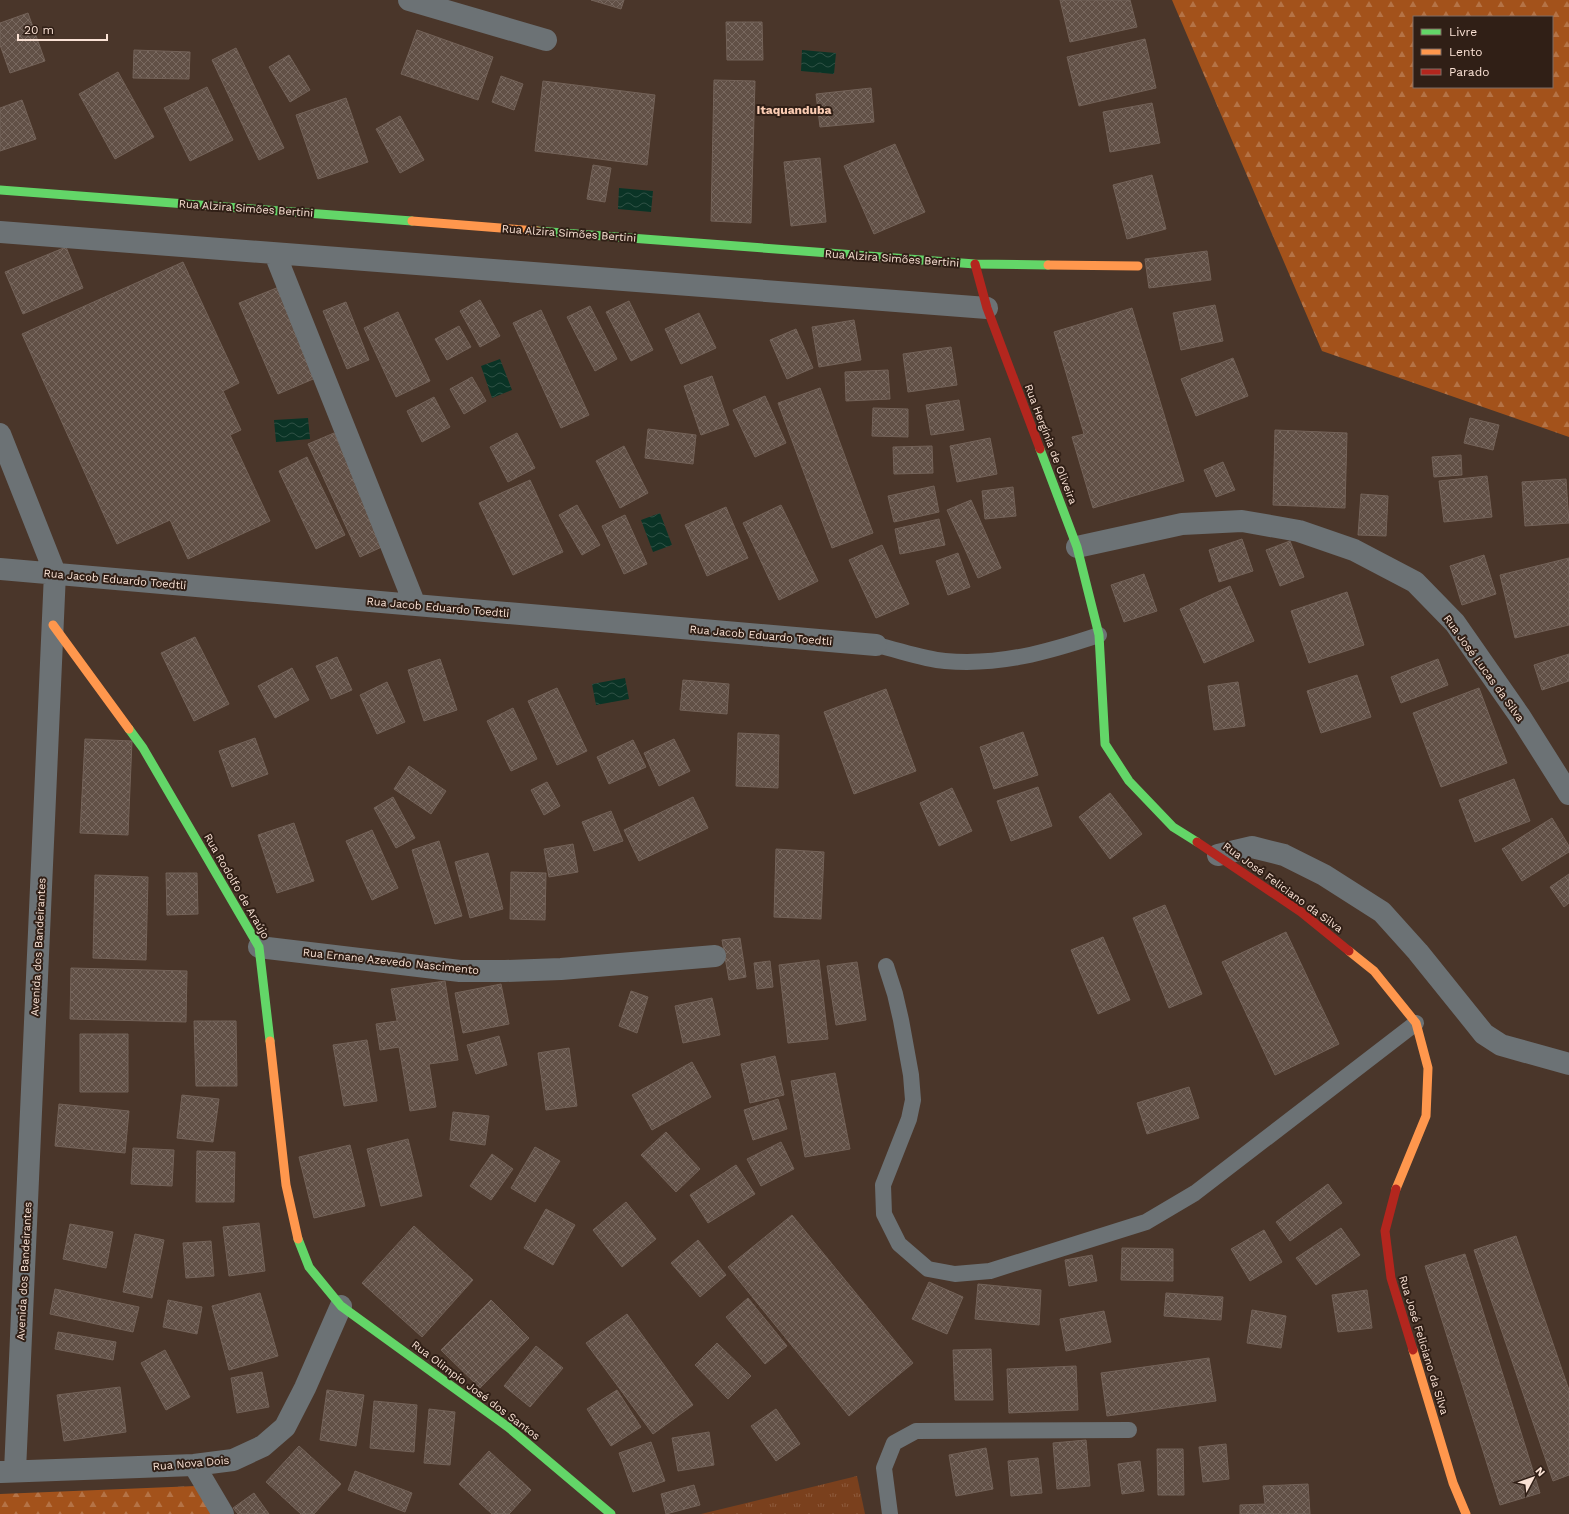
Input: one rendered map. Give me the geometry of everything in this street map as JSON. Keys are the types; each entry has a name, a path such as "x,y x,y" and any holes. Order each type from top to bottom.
{"street":[{"path":"409,0 546,40"},
{"name":"Rua Alzira Simões Bertini","path":"0,190 975,264 1138,266"},
{"path":"0,232 987,308"},
{"path":"275,254 415,605"},
{"name":"Rua Hergínia de Oliveira","path":"975,264 987,308 1077,547 1099,635"},
{"name":"Avenida dos Bandeirantes","path":"0,434 55,573 8,1472"},
{"name":"Rua José Lucas da Silva","path":"1077,547 1182,524 1242,521 1299,530 1354,550 1415,582 1454,623 1519,715 1569,794"},
{"name":"Rua Jacob Eduardo Toedtli","path":"0,569 876,645"},
{"name":"Rua Rodolfo de Araújo","path":"53,625 143,748 259,947 286,1185 295,1230 309,1267 341,1306"},
{"name":"Rua José Feliciano da Silva","path":"1099,635 1105,744 1129,781 1173,827 1218,855 1301,912 1374,971 1416,1022 1428,1068 1426,1116 1395,1192 1385,1231 1391,1278 1453,1483 1466,1514"},
{"path":"1218,855 1252,847 1284,855 1324,875 1382,912 1418,952 1484,1034 1501,1045 1569,1064"},
{"name":"Rua Ernane Azevedo Nascimento","path":"259,947 460,971 505,972 561,969 715,956"},
{"name":"Rua Nova Dois","path":"8,1472 194,1465 233,1460 263,1446 285,1427 306,1388 341,1306"},
{"name":"Rua Olimpio José dos Santos","path":"341,1306 508,1427 611,1514"},
{"path":"194,1465 223,1514"}],"lane":[{"path":"876,645 943,661 979,663 1022,658 1055,650 1099,635"},
{"path":"886,966 901,1020 911,1075 913,1100 909,1119 882,1185 884,1214 899,1244 928,1269 955,1274 990,1271 1146,1222 1195,1193 1416,1022"},
{"path":"890,1514 884,1468 894,1443 916,1431 1130,1430"}],"green space":[{"path":"1172,0 1569,0 1569,437 1322,351"},
{"path":"857,1476 865,1514 701,1514"},
{"path":"196,1486 212,1514 0,1514 0,1494"}],"water":[{"path":"802,50 836,53 834,74 801,71"},
{"path":"619,188 653,191 651,212 618,209"},
{"path":"500,359 512,390 492,398 481,366"},
{"path":"308,418 310,439 276,442 274,420"},
{"path":"660,513 672,545 653,552 641,520"},
{"path":"625,678 629,699 596,705 592,684"}],"building":[{"path":"591,0 624,0 621,9"},
{"path":"1060,0 1130,0 1137,27 1070,42"},
{"path":"28,13 45,61 10,73 0,45 0,23"},
{"path":"726,22 762,22 763,60 727,60"},
{"path":"417,30 493,57 478,100 401,74"},
{"path":"1145,39 1156,88 1079,106 1067,57"},
{"path":"236,48 284,148 259,160 212,60"},
{"path":"134,50 190,52 189,79 133,78"},
{"path":"289,55 310,90 290,102 269,67"},
{"path":"118,72 154,137 115,159 79,94"},
{"path":"501,76 523,84 514,110 492,102"},
{"path":"714,80 755,81 751,223 711,221"},
{"path":"543,81 655,95 647,165 535,151"},
{"path":"207,87 233,140 190,161 164,108"},
{"path":"871,88 874,122 820,127 816,94"},
{"path":"346,98 368,162 318,179 296,115"},
{"path":"22,100 36,139 0,151 0,108"},
{"path":"1152,103 1160,143 1110,152 1103,112"},
{"path":"400,116 424,160 400,173 376,129"},
{"path":"895,144 925,212 874,234 844,166"},
{"path":"820,158 826,222 791,226 784,162"},
{"path":"593,165 611,168 605,202 587,199"},
{"path":"1152,175 1166,229 1127,239 1113,185"},
{"path":"66,247 83,288 23,314 5,272"},
{"path":"1207,251 1211,280 1149,288 1145,259"},
{"path":"183,262 239,383 223,391 241,430 230,435 270,521 188,559 170,520 117,544 22,334"},
{"path":"279,287 318,377 278,394 239,303"},
{"path":"480,300 500,336 480,347 460,311"},
{"path":"629,301 653,350 631,361 606,312"},
{"path":"346,302 369,360 347,369 323,311"},
{"path":"1215,305 1223,341 1181,350 1173,313"},
{"path":"590,306 617,359 595,371 567,317"},
{"path":"1132,308 1184,481 1093,508 1072,437 1084,434 1054,332"},
{"path":"541,310 589,415 561,428 513,323"},
{"path":"398,312 430,381 396,397 364,328"},
{"path":"699,313 716,348 681,364 665,329"},
{"path":"854,320 861,360 819,367 812,327"},
{"path":"459,326 471,347 447,360 435,339"},
{"path":"796,329 813,368 787,379 770,340"},
{"path":"951,347 957,385 908,392 903,354"},
{"path":"1233,358 1248,396 1196,416 1181,379"},
{"path":"888,370 890,399 846,401 845,372"},
{"path":"712,376 729,425 701,435 684,386"},
{"path":"472,377 486,401 464,414 450,389"},
{"path":"820,388 873,533 832,548 778,403"},
{"path":"765,396 786,443 755,457 733,410"},
{"path":"434,397 450,427 422,442 407,411"},
{"path":"959,400 964,430 931,435 926,405"},
{"path":"873,408 908,409 908,437 872,436"},
{"path":"1470,418 1499,425 1493,450 1464,443"},
{"path":"648,429 696,435 693,464 645,458"},
{"path":"1275,430 1347,433 1345,508 1273,505"},
{"path":"334,433 386,545 360,557 308,444"},
{"path":"517,433 535,468 508,482 490,447"},
{"path":"990,438 997,474 957,482 950,446"},
{"path":"624,446 648,493 620,508 596,461"},
{"path":"932,446 933,473 894,474 893,447"},
{"path":"1461,455 1462,475 1434,477 1432,457"},
{"path":"307,457 345,535 316,549 279,471"},
{"path":"1223,462 1235,490 1216,497 1204,470"},
{"path":"1487,476 1492,517 1444,522 1439,481"},
{"path":"1566,479 1569,523 1525,526 1522,482"},
{"path":"530,480 563,552 513,575 479,503"},
{"path":"934,486 939,512 894,522 888,496"},
{"path":"1013,487 1016,516 985,519 982,491"},
{"path":"1361,494 1388,496 1386,536 1358,535"},
{"path":"971,500 1001,568 978,578 947,510"},
{"path":"577,505 600,545 582,555 559,515"},
{"path":"781,505 818,581 779,600 743,523"},
{"path":"726,507 748,558 707,576 685,525"},
{"path":"625,515 647,564 624,574 602,526"},
{"path":"939,519 945,545 900,554 895,529"},
{"path":"1242,539 1253,571 1219,582 1209,550"},
{"path":"1290,541 1304,577 1280,586 1266,550"},
{"path":"882,545 909,604 876,618 849,560"},
{"path":"958,553 970,587 948,595 936,561"},
{"path":"1484,555 1496,594 1462,605 1450,566"},
{"path":"1569,558 1569,625 1515,638 1500,575"},
{"path":"1144,574 1157,611 1124,622 1111,585"},
{"path":"1230,586 1254,641 1204,663 1180,609"},
{"path":"1347,592 1364,645 1309,663 1291,611"},
{"path":"195,637 229,704 194,721 161,653"},
{"path":"1569,654 1569,681 1542,690 1534,665"},
{"path":"337,657 352,690 331,699 316,666"},
{"path":"440,659 457,710 424,721 408,670"},
{"path":"1438,659 1448,685 1401,703 1391,677"},
{"path":"292,668 309,700 275,718 258,686"},
{"path":"1357,675 1371,717 1321,733 1307,691"},
{"path":"683,680 729,684 727,714 680,710"},
{"path":"387,682 405,722 377,734 360,695"},
{"path":"1238,682 1245,726 1214,730 1208,686"},
{"path":"557,688 587,751 557,765 528,701"},
{"path":"1479,688 1507,763 1441,787 1413,713"},
{"path":"886,689 916,771 854,794 824,712"},
{"path":"513,708 537,759 511,771 487,721"},
{"path":"1023,732 1038,775 994,789 980,747"},
{"path":"738,733 779,735 778,788 736,786"},
{"path":"255,738 268,774 232,787 219,751"},
{"path":"85,739 132,741 128,835 80,833"},
{"path":"674,739 690,771 659,786 644,753"},
{"path":"633,740 646,767 609,784 597,757"},
{"path":"409,766 446,791 431,814 394,789"},
{"path":"1514,779 1530,821 1475,842 1459,800"},
{"path":"547,782 560,806 544,815 531,790"},
{"path":"1038,787 1052,826 1011,841 997,801"},
{"path":"952,788 972,831 939,846 920,803"},
{"path":"1110,793 1142,834 1110,859 1079,817"},
{"path":"393,797 415,838 396,848 374,808"},
{"path":"693,797 708,828 639,861 624,830"},
{"path":"611,811 623,841 594,851 582,822"},
{"path":"1552,818 1569,846 1569,852 1522,881 1502,849"},
{"path":"294,823 314,881 277,893 258,835"},
{"path":"372,830 398,888 372,900 346,841"},
{"path":"439,841 462,916 435,924 412,850"},
{"path":"573,844 578,872 549,877 544,849"},
{"path":"776,849 824,852 821,919 774,917"},
{"path":"488,853 503,909 470,918 455,862"},
{"path":"511,872 546,873 545,920 510,919"},
{"path":"166,873 197,873 198,914 167,915"},
{"path":"1569,874 1569,903 1564,907 1550,887"},
{"path":"95,875 148,877 146,960 93,958"},
{"path":"1165,905 1202,994 1169,1008 1133,918"},
{"path":"1286,932 1339,1044 1275,1075 1222,962"},
{"path":"1103,937 1130,1000 1098,1014 1071,950"},
{"path":"740,938 746,977 729,980 722,940"},
{"path":"819,960 828,1039 788,1043 779,965"},
{"path":"770,961 773,987 757,989 754,963"},
{"path":"857,962 866,1020 836,1025 827,966"},
{"path":"71,968 187,971 186,1022 70,1019"},
{"path":"445,981 458,1060 429,1064 436,1107 410,1111 399,1047 380,1050 376,1024 397,1021 391,989"},
{"path":"501,984 509,1024 463,1033 455,993"},
{"path":"631,991 648,997 637,1033 619,1026"},
{"path":"712,998 720,1035 683,1043 675,1006"},
{"path":"194,1021 236,1021 237,1086 196,1086"},
{"path":"80,1034 128,1034 128,1092 80,1092"},
{"path":"499,1036 507,1065 476,1074 467,1045"},
{"path":"367,1040 377,1101 344,1106 333,1045"},
{"path":"569,1048 577,1106 546,1110 538,1053"},
{"path":"775,1056 784,1095 750,1103 741,1064"},
{"path":"692,1062 711,1097 652,1130 632,1095"},
{"path":"835,1073 850,1149 805,1157 791,1081"},
{"path":"1189,1087 1199,1118 1147,1134 1137,1103"},
{"path":"182,1095 219,1099 213,1142 177,1138"},
{"path":"778,1099 787,1129 753,1140 744,1110"},
{"path":"59,1104 129,1111 125,1153 55,1146"},
{"path":"453,1112 489,1116 485,1145 450,1140"},
{"path":"666,1132 700,1169 676,1192 641,1155"},
{"path":"408,1139 422,1196 381,1206 367,1149"},
{"path":"781,1142 794,1169 761,1186 747,1159"},
{"path":"350,1145 365,1206 314,1218 299,1157"},
{"path":"535,1147 560,1161 535,1202 511,1188"},
{"path":"133,1148 174,1150 172,1186 131,1184"},
{"path":"197,1151 235,1152 234,1202 196,1202"},
{"path":"492,1154 513,1169 491,1200 470,1186"},
{"path":"736,1165 755,1194 708,1223 690,1195"},
{"path":"1328,1184 1342,1203 1290,1241 1276,1222"},
{"path":"626,1202 656,1239 622,1267 593,1230"},
{"path":"546,1209 575,1225 553,1265 524,1248"},
{"path":"792,1215 913,1363 849,1416 728,1267"},
{"path":"259,1223 265,1271 229,1276 223,1227"},
{"path":"70,1224 113,1232 106,1268 63,1259"},
{"path":"414,1226 473,1280 422,1337 362,1283"},
{"path":"1341,1228 1360,1255 1316,1285 1296,1258"},
{"path":"1264,1230 1282,1262 1250,1281 1231,1249"},
{"path":"135,1234 164,1240 152,1298 123,1292"},
{"path":"1516,1236 1569,1390 1569,1475 1553,1481 1474,1250"},
{"path":"698,1240 726,1275 700,1297 671,1263"},
{"path":"211,1241 214,1276 186,1278 183,1243"},
{"path":"1122,1248 1173,1249 1173,1281 1121,1280"},
{"path":"1465,1254 1540,1493 1500,1505 1425,1266"},
{"path":"1092,1255 1097,1281 1069,1286 1065,1260"},
{"path":"929,1282 963,1297 947,1334 912,1319"},
{"path":"978,1284 1041,1290 1039,1325 975,1319"},
{"path":"55,1289 139,1307 133,1332 50,1314"},
{"path":"1367,1290 1372,1328 1338,1332 1332,1295"},
{"path":"260,1293 278,1356 229,1370 212,1306"},
{"path":"1166,1293 1223,1297 1221,1320 1164,1316"},
{"path":"748,1298 787,1346 765,1364 726,1317"},
{"path":"168,1300 202,1307 197,1334 163,1327"},
{"path":"491,1300 529,1338 480,1388 441,1350"},
{"path":"1252,1310 1286,1316 1281,1348 1247,1343"},
{"path":"1104,1311 1111,1342 1066,1351 1060,1319"},
{"path":"627,1314 693,1405 653,1434 586,1343"},
{"path":"58,1332 116,1342 113,1360 55,1349"},
{"path":"717,1343 751,1376 728,1399 695,1365"},
{"path":"536,1346 563,1368 530,1407 504,1386"},
{"path":"991,1349 993,1400 955,1400 953,1350"},
{"path":"165,1350 190,1397 166,1410 141,1363"},
{"path":"1209,1358 1216,1401 1107,1416 1101,1373"},
{"path":"1076,1366 1078,1410 1009,1413 1007,1369"},
{"path":"262,1372 269,1407 237,1413 231,1378"},
{"path":"120,1387 126,1432 64,1441 57,1395"},
{"path":"327,1390 364,1395 356,1446 320,1440"},
{"path":"617,1390 641,1427 611,1446 587,1409"},
{"path":"374,1401 417,1405 414,1452 370,1448"},
{"path":"429,1409 455,1412 450,1465 424,1463"},
{"path":"776,1409 800,1444 776,1461 751,1426"},
{"path":"709,1432 714,1465 678,1471 672,1438"},
{"path":"1086,1440 1090,1486 1057,1489 1053,1443"},
{"path":"651,1442 665,1481 633,1492 619,1453"},
{"path":"1226,1444 1229,1479 1203,1482 1199,1447"},
{"path":"299,1446 341,1484 314,1514 301,1514 266,1482"},
{"path":"986,1448 993,1489 956,1496 949,1455"},
{"path":"1157,1449 1183,1449 1184,1495 1158,1495"},
{"path":"489,1451 531,1490 509,1514 492,1514 459,1484"},
{"path":"1038,1458 1042,1493 1011,1496 1008,1461"},
{"path":"1140,1461 1144,1491 1122,1494 1118,1464"},
{"path":"355,1471 412,1493 405,1512 348,1490"},
{"path":"1308,1484 1310,1514 1240,1514 1240,1505 1265,1504 1263,1486"},
{"path":"694,1485 700,1505 666,1514 661,1494"},
{"path":"254,1493 269,1514 238,1514 233,1508"}],"traffic: fast":[{"path":"0,190 412,221"},
{"path":"537,231 975,264 1048,265"},
{"path":"1040,449 1077,547 1099,635 1105,744 1129,781 1173,827 1197,842"},
{"path":"129,729 143,748 259,947 270,1041"},
{"path":"298,1239 309,1267 341,1306 508,1427 611,1514"}],"traffic: slow":[{"path":"412,221 537,231"},
{"path":"1048,265 1138,266"},
{"path":"53,625 129,729"},
{"path":"1349,951 1374,971 1416,1023 1428,1068 1426,1116 1396,1189"},
{"path":"270,1041 286,1185 298,1239"},
{"path":"1413,1350 1453,1483 1466,1514"}],"traffic: jam":[{"path":"975,264 987,308 1040,449"},
{"path":"1197,842 1301,912 1349,951"},
{"path":"1396,1189 1385,1231 1391,1278 1413,1350"}],"district":[{"name":"Itaquanduba","path":"794,110"}]}
